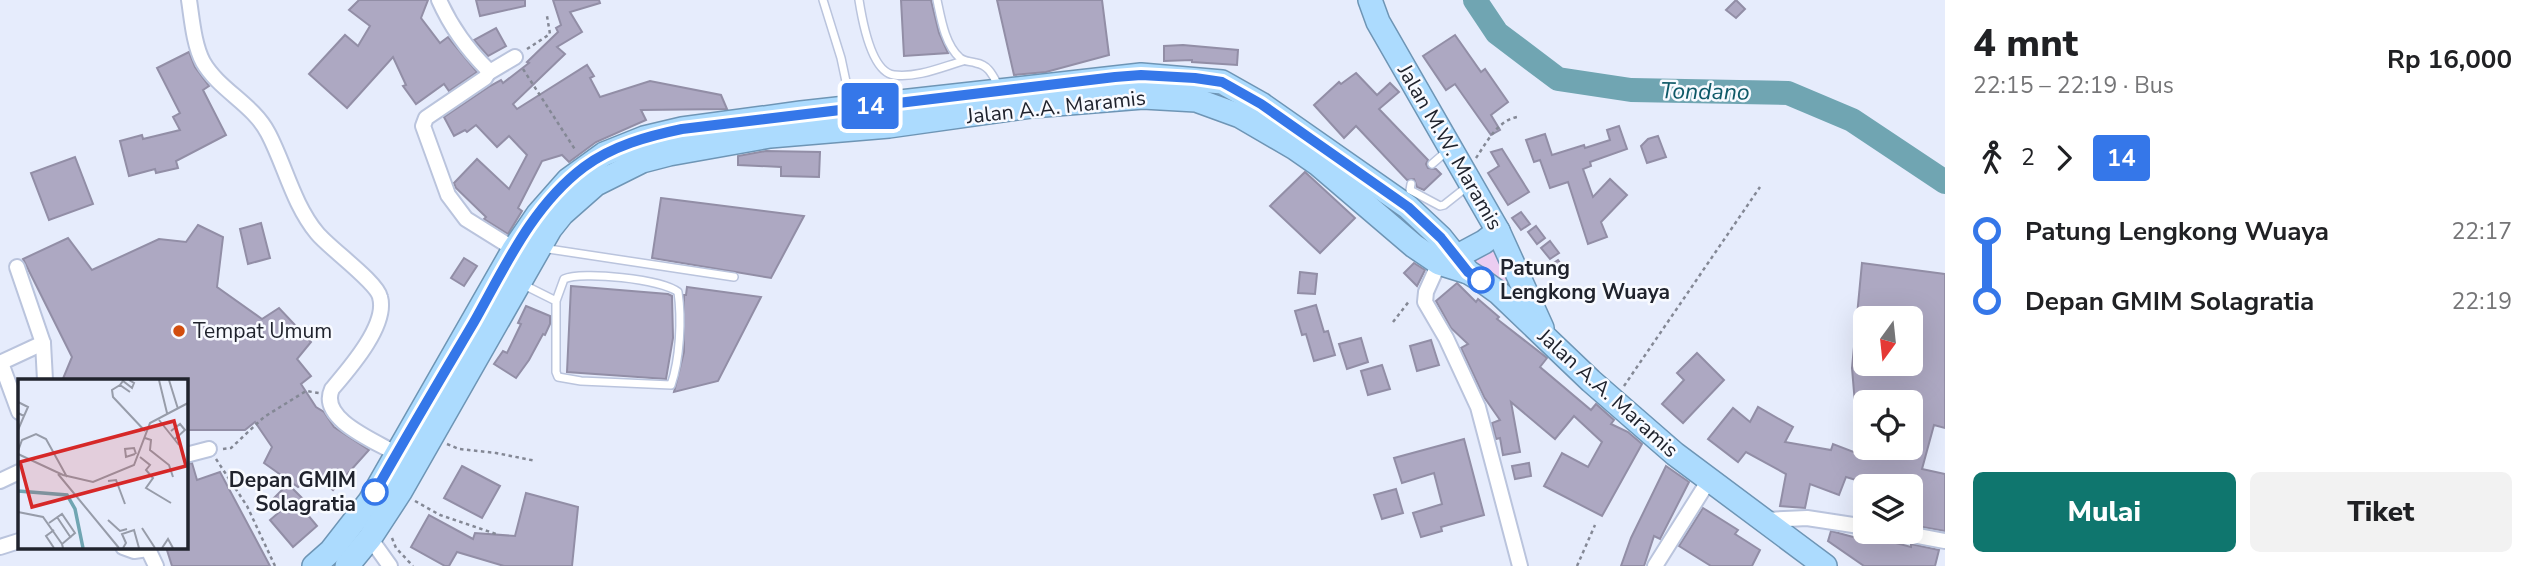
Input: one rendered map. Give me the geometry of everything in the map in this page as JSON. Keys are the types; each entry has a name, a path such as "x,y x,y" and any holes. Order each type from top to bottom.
{"highway":[{"name":"Jalan M.W. Maramis","path":"1370,0 1378,22 1498,231 1544,334"},
{"path":"314,566 331,551 370,501 514,249 557,191 585,166 604,154 644,138 750,120 1000,90 1031,96 1141,75 1195,78 1222,82 1261,104 1391,194 1441,238 1454,264 1498,231"},
{"name":"Jalan A.A. Maramis","path":"351,564 400,492 538,247 562,214 584,193 611,175 642,161 724,143 770,136 889,126 1031,96 1196,100 1240,116 1318,164 1414,246 1454,264 1499,293 1675,454 1825,566"}],"street":[{"path":"189,0 202,60 211,73 267,130 308,222 380,296 381,309 374,329 361,353 330,394 330,406 337,418 397,454"},
{"path":"439,0 468,50 488,73"},
{"path":"514,249 466,219 447,195 424,126 426,118 485,78 488,73 516,57"},
{"path":"1454,264 1426,292 1425,302 1446,338 1478,407 1520,566"},
{"path":"17,267 43,343 45,379"},
{"path":"18,409 0,363 43,343"},
{"path":"187,455 209,449"},
{"path":"0,481 18,472"},
{"path":"1656,566 1709,480"},
{"path":"1765,520 1807,517 1853,525"},
{"path":"1923,537 1945,541"},
{"path":"370,538 390,566"},
{"path":"0,547 18,541"},
{"path":"126,548 134,551 148,548 156,566"}],"lane":[{"path":"824,0 852,109"},
{"path":"859,0 871,51 887,73 922,73 963,61 980,63 991,71 1000,90"},
{"path":"937,0 952,50 963,61"},
{"path":"1432,164 1450,149"},
{"path":"1411,184 1410,190 1440,206 1444,205 1468,178"},
{"path":"538,247 734,277"},
{"path":"570,276 616,278 670,286 678,292 680,309 671,385 581,381 558,377 556,302 564,279 570,276"},
{"path":"518,282 556,302"}],"path":[{"path":"547,16 550,34 516,57 585,166"},
{"path":"1468,178 1494,132 1508,119 1517,117"},
{"path":"1614,401 1760,187"},
{"path":"209,449 231,449 264,417 306,391 330,394"},
{"path":"431,438 459,449 536,461"},
{"path":"209,449 247,506 275,566"},
{"path":"400,492 440,515 496,534"},
{"path":"384,519 396,548 414,566"},
{"path":"1577,566 1595,525"}],"shaded area":[{"path":"1497,234 1521,302 1460,257"}],"building":[{"path":"359,0 428,0 421,18 440,43 448,37 477,72 449,91 444,84 416,104 403,86 406,85 393,57 347,108 309,74 345,35 358,46 370,26 349,10"},
{"path":"476,0 525,0 525,6 480,16"},
{"path":"553,0 599,0 600,3 570,12 582,32 557,47 565,54 513,104 517,109 587,65 594,76 590,78 600,97 650,81 721,95 727,109 641,110 646,120 596,142 569,162 562,155 542,161 518,208 522,211 508,234 484,219 486,217 454,183 477,159 509,189 527,155 509,136 497,147 476,125 467,132 465,130 454,136 444,117 490,86 501,80 503,83 529,63 527,62 558,32 556,28 561,25"},
{"path":"901,0 931,0 939,33 948,53 904,56"},
{"path":"997,0 1102,0 1109,55 1046,72 1014,75"},
{"path":"1736,0 1745,9 1736,18 1726,10"},
{"path":"496,28 506,46 488,56 474,40"},
{"path":"1455,35 1481,72 1485,69 1508,102 1491,115 1500,130 1491,135 1455,84 1446,90 1423,56"},
{"path":"1164,46 1238,50 1237,65 1192,60 1164,61"},
{"path":"189,52 195,67 209,86 203,90 226,135 176,161 178,168 156,173 155,169 129,176 120,141 142,135 143,139 180,130 173,117 180,113 157,68"},
{"path":"1356,73 1377,95 1390,83 1399,92 1379,109 1428,160 1428,168 1436,169 1441,174 1424,190 1417,187 1414,179 1407,180 1356,126 1344,138 1314,105 1339,82 1341,84"},
{"path":"1619,126 1627,149 1590,162 1591,166 1583,169 1593,197 1610,179 1627,195 1601,222 1607,237 1588,244 1568,182 1550,188 1540,160 1534,162 1526,140 1545,134 1552,155 1610,140 1607,130"},
{"path":"1658,136 1666,157 1647,163 1641,146 1648,139"},
{"path":"1502,149 1529,192 1508,205 1488,173 1499,166 1491,152"},
{"path":"766,151 820,152 819,177 781,176 781,167 738,165 738,156"},
{"path":"75,157 93,204 49,220 31,173"},
{"path":"1305,172 1355,218 1320,253 1270,206"},
{"path":"661,198 804,216 771,278 652,258"},
{"path":"1521,212 1530,224 1521,230 1512,218"},
{"path":"261,223 270,258 248,264 240,229"},
{"name":"Tempat Umum","path":"198,225 223,237 217,287 262,319 279,308 311,342 297,359 311,376 301,384 316,407 324,412 334,427 369,450 333,490 315,475 298,487 264,463 272,447 255,422 245,430 187,430 187,379 63,379 72,357 23,259 68,238 92,270 159,239 186,242"},
{"path":"1536,226 1545,238 1537,244 1528,232"},
{"path":"1550,241 1559,253 1550,259 1541,248"},
{"path":"464,258 477,266 464,286 451,278"},
{"path":"1558,260 1567,272 1558,278 1549,266"},
{"path":"1414,263 1425,270 1417,286 1404,273"},
{"path":"1862,263 1945,274 1945,428 1934,425 1922,469 1945,474 1945,531 1923,527 1923,474 1853,474 1853,479 1846,477 1839,495 1810,484 1805,508 1780,506 1786,474 1746,452 1738,462 1708,439 1733,408 1750,422 1758,407 1793,427 1785,442 1831,450 1833,444 1853,452 1853,460 1923,460 1923,390 1854,390 1852,368 1853,358 1853,376 1923,376 1923,306 1858,306"},
{"path":"1300,272 1317,274 1315,294 1298,293"},
{"path":"1457,283 1476,302 1478,299 1499,317 1497,319 1547,358 1540,367 1591,410 1596,404 1614,420 1611,424 1628,432 1642,444 1602,516 1544,486 1562,453 1588,467 1602,442 1574,416 1555,439 1511,402 1520,452 1503,455 1500,438 1496,439 1492,423 1500,420 1484,397 1461,348 1468,344 1451,328 1436,301"},
{"path":"571,286 672,296 673,338 666,379 567,372"},
{"path":"687,287 761,297 718,381 674,392 684,352 684,295"},
{"path":"1316,305 1324,332 1328,331 1335,355 1314,361 1306,334 1302,335 1295,311"},
{"path":"526,306 550,316 550,324 516,378 494,364 503,351 507,353 521,324 518,323"},
{"path":"1361,338 1368,362 1347,369 1339,344"},
{"path":"1431,340 1439,365 1417,371 1410,346"},
{"path":"1697,353 1724,380 1683,423 1662,404 1684,380 1677,373"},
{"path":"1382,365 1390,389 1368,395 1361,371"},
{"path":"1464,439 1484,515 1441,527 1442,531 1421,537 1413,513 1442,504 1434,473 1402,483 1394,458"},
{"path":"192,463 197,480 220,472 270,566 172,566 166,548 187,548 187,464"},
{"path":"1529,463 1531,476 1515,479 1512,466"},
{"path":"462,466 500,486 482,518 444,498"},
{"path":"1666,466 1689,482 1660,539 1654,536 1644,566 1621,566 1631,538"},
{"path":"288,484 302,498 297,502 317,526 293,547 270,520 284,508 274,498"},
{"path":"1396,489 1403,513 1382,519 1374,495"},
{"path":"526,493 578,507 572,566 504,566 457,552 449,566 445,566 411,547 429,515 473,539 475,533 515,536"},
{"path":"1703,508 1738,530 1735,534 1760,550 1752,566 1711,566 1679,546"},
{"path":"1831,531 1853,537 1853,544 1900,544 1911,547 1911,544 1939,550 1935,566 1864,566 1828,541"}],"waterway":[{"name":"Tondano","path":"1475,0 1497,33 1558,79 1631,90 1788,93 1852,120 1945,182"}],"bus line":[{"name":"14","path":"375,492 514,249 557,191 585,166 604,154 644,138 682,129 1115,77 1141,75 1222,82 1261,104 1391,194 1441,238 1468,272 1481,280"}],"place":[{"name":"Patung Lengkong Wuaya","path":"1481,280"},
{"name":"Tempat Umum","path":"179,331"},
{"name":"Depan GMIM Solagratia","path":"375,492"}]}
